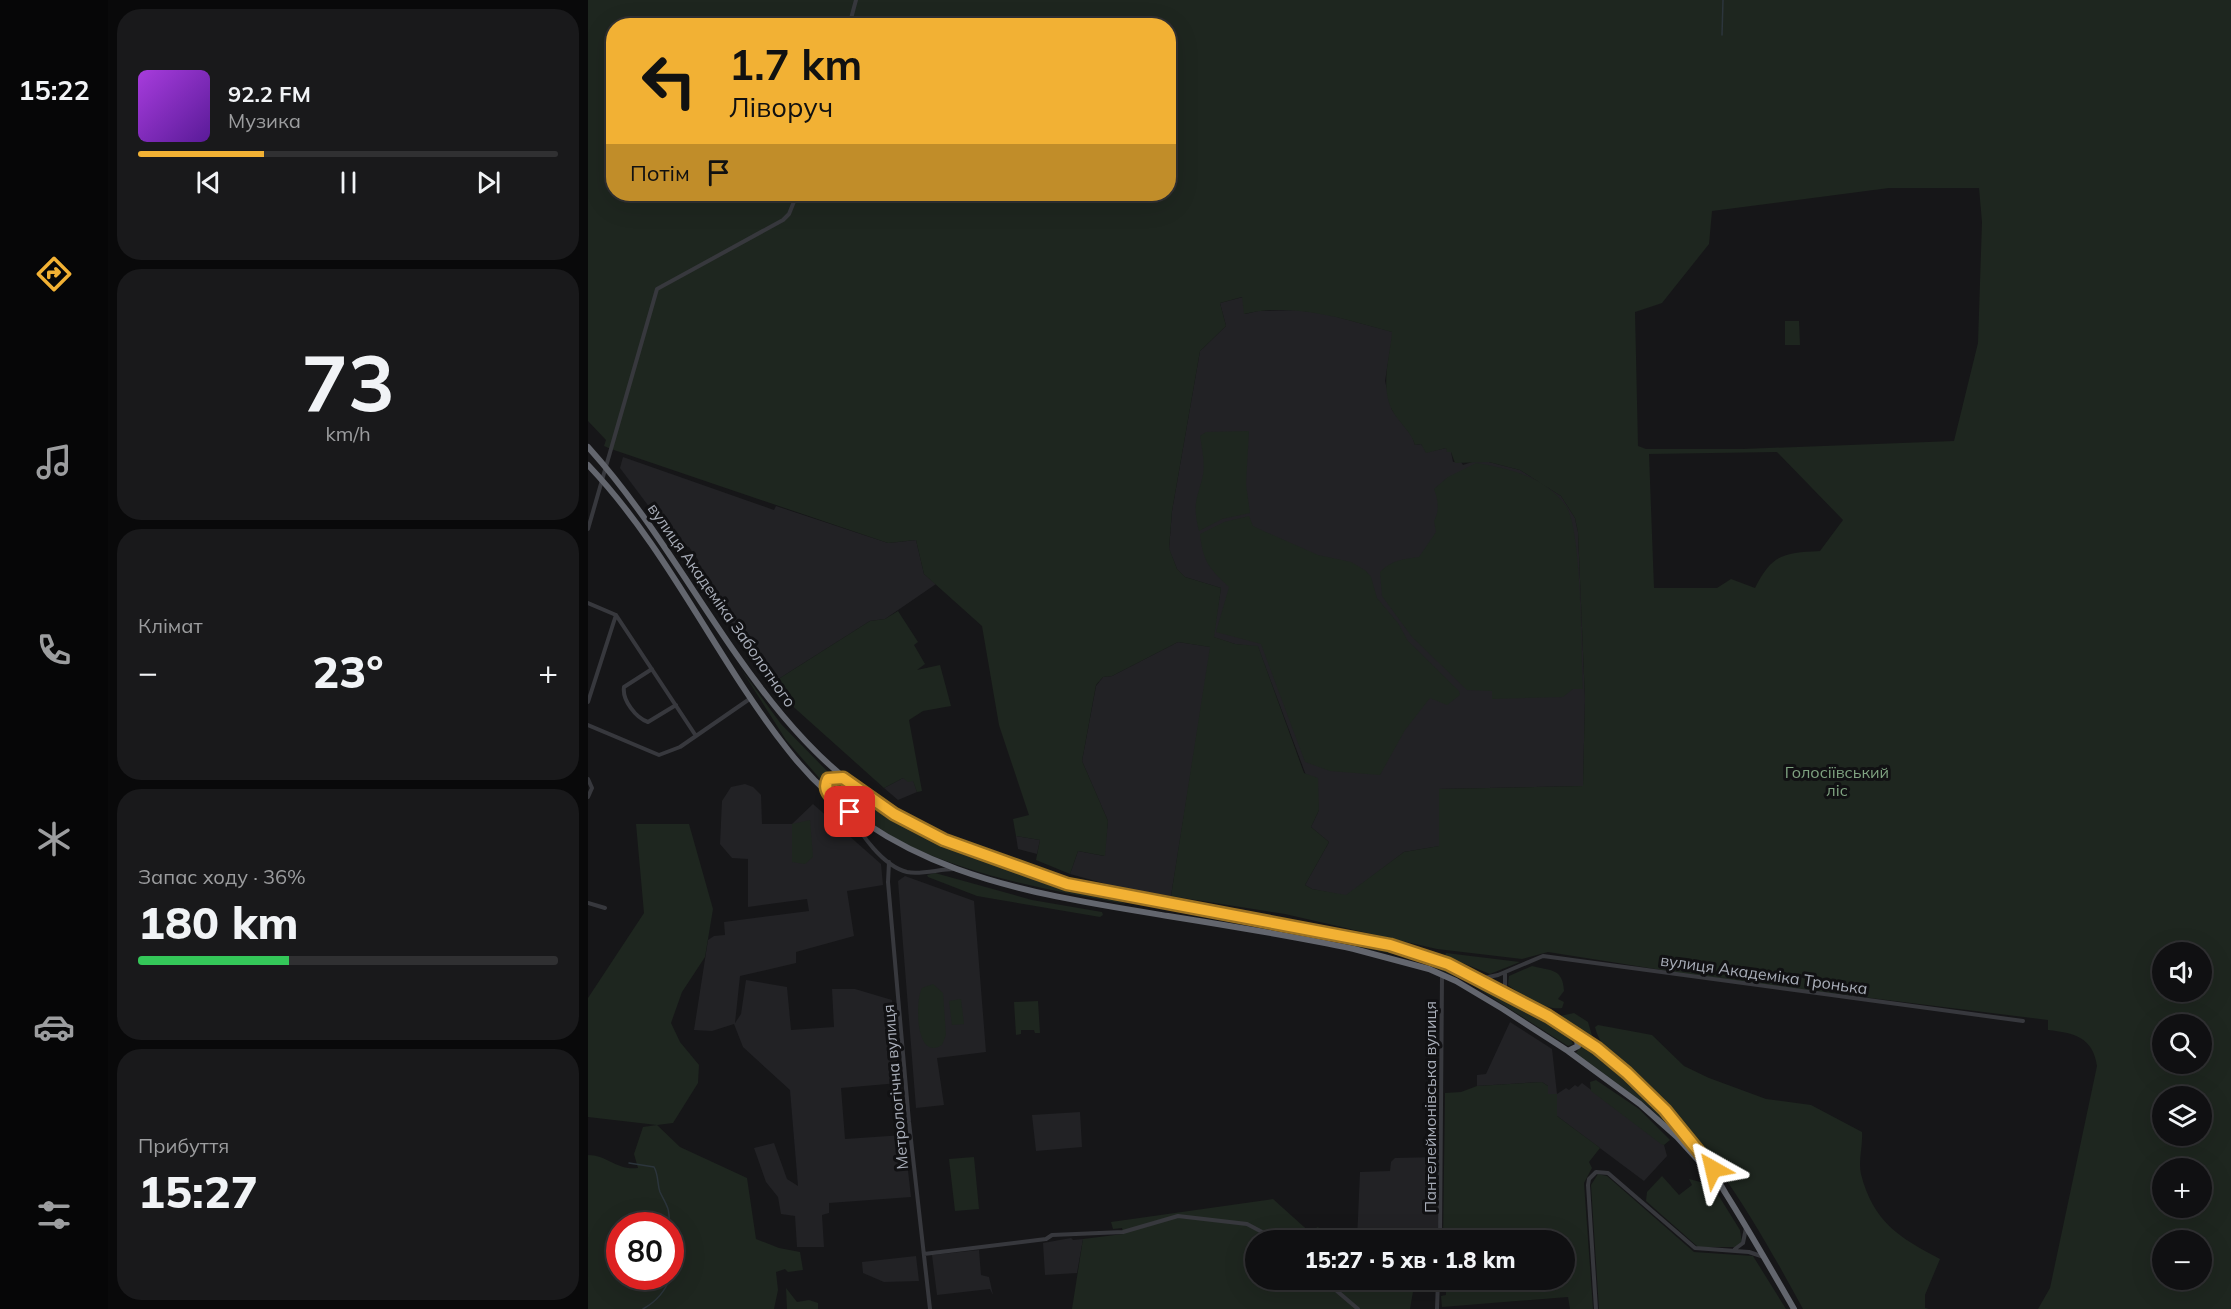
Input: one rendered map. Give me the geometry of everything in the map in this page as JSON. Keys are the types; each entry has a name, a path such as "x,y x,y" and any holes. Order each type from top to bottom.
{"highway":[{"name":"вулиця Академіка Заболотного","path":"588,447 666,546 769,700 800,736 843,778 894,814 925,832 1050,879 1111,895 1260,919 1390,945 1438,960 1508,994 1576,1034 1627,1073 1665,1110 1703,1156 1794,1309"},
{"name":"вулиця Академіка Заболотного","path":"588,465 603,480 641,528 788,750 827,793 899,846 956,869 1065,898 1258,930 1387,956 1443,975 1494,1004 1568,1052 1659,1120 1721,1186"},
{"path":"827,793 825,786 828,779 843,778"},
{"path":"1568,1052 1578,1046 1576,1034"}],"street":[{"path":"851,18 856,0"},
{"path":"588,530 657,289 783,220 789,214 795,201"},
{"path":"588,603 616,615 696,736"},
{"path":"588,702 616,615"},
{"path":"652,669 624,687 624,695 633,710 641,720 648,722 676,705"},
{"path":"588,724 659,755 680,747 751,697"},
{"path":"588,778 591,788 588,797"},
{"path":"850,812 862,834 889,862 909,872 956,869"},
{"name":"Метрологічна вулиця","path":"889,862 888,882 902,1046 930,1309"},
{"path":"588,903 605,908"},
{"name":"вулиця Академіка Тронька","path":"1477,979 1505,973 1543,956 2023,1021"},
{"path":"1505,973 1503,983 1508,994"},
{"name":"Пантелеймонівська вулиця","path":"1440,1230 1443,975"},
{"path":"1596,1309 1588,1185 1589,1179 1596,1172 1608,1173 1695,1248 1749,1252 1764,1257"},
{"path":"924,1254 1046,1239 1052,1235 1123,1232 1178,1216 1247,1224 1258,1230"},
{"path":"1729,1251 1741,1246 1747,1227"},
{"path":"1336,1290 1358,1309"},
{"path":"1437,1309 1438,1290"}],"shaded area":[{"path":"1243,297 1245,314 1258,311 1296,310 1326,314 1393,332 1385,381 1392,410 1412,436 1415,445 1421,444 1427,452 1446,448 1451,452 1453,462 1461,462 1463,465 1475,461 1489,462 1520,470 1561,496 1575,518 1578,532 1585,699 1583,786 1439,789 1440,846 1404,852 1346,896 1312,889 1305,885 1329,842 1311,827 1319,810 1258,647 1235,644 1213,637 1221,588 1185,577 1177,569 1169,549 1172,511 1200,351 1226,326 1220,303"},
{"path":"623,457 774,510 776,506 888,543 916,540 924,574 936,584 885,619 870,621 769,685 690,567 699,561 689,547 677,544 620,468"},
{"path":"1178,642 1211,647 1171,896 1125,889 1070,874 1078,851 1104,856 1108,821 1082,761 1096,686 1103,677 1112,676"},
{"path":"903,778 913,780 917,792 898,800 884,788"},
{"path":"745,784 753,787 761,795 762,824 792,824 813,804 881,864 883,885 847,891 854,936 796,952 796,963 740,976 735,1023 741,1014 746,980 787,987 791,1030 834,1027 832,989 855,989 892,1000 899,1083 841,1088 845,1139 904,1135 911,1197 829,1203 829,1213 822,1215 824,1247 797,1247 795,1216 781,1214 778,1197 766,1182 754,1148 774,1143 787,1179 798,1186 790,1090 743,1047 734,1024 712,1031 694,1030 708,940 714,936 725,935 724,922 809,911 807,899 748,907 748,859 732,858 720,844 722,801 731,787"},
{"path":"1016,836 1040,840 1037,854 1018,849"},
{"path":"905,876 974,901 986,1052 937,1058 944,1105 916,1108 898,881"},
{"path":"1510,1022 1552,1049 1557,1094 1548,1094 1548,1086 1542,1082 1477,1086 1477,1075 1486,1074"},
{"path":"1582,1083 1664,1145 1667,1156 1644,1181 1557,1116 1557,1094 1575,1085 1578,1087"},
{"path":"1080,1112 1082,1147 1036,1151 1032,1115"},
{"path":"1439,1157 1438,1230 1357,1230 1360,1172 1390,1171 1391,1162 1395,1158"},
{"path":"1071,1238 1073,1240 1083,1239 1077,1273 1045,1275 1043,1243"},
{"path":"979,1250 981,1275 989,1277 993,1295 990,1289 937,1295 932,1255"},
{"path":"916,1256 919,1281 884,1282 863,1273 862,1262"}],"green space":[{"name":"Голосіївський ліс","path":"588,0 2231,0 2231,1309 2038,1309 2050,1288 2097,1066 2095,1056 2087,1043 2074,1035 2048,1030 2048,1020 1725,980 1548,952 1522,959 1437,949 1285,914 1171,896 1210,647 1178,642 1112,676 1103,677 1096,685 1082,761 1108,821 1105,856 1078,851 1070,874 1036,860 1040,840 1016,836 1013,819 1029,815 999,725 982,626 924,574 916,540 888,543 604,446 606,440 588,421","holes":["1889,188 1979,188 1982,222 1978,343 1954,441 1743,449 1646,449 1638,446 1635,312 1662,303 1709,244 1712,211","1242,297 1244,314 1263,311 1301,311 1338,317 1392,332 1386,381 1388,400 1415,445 1421,444 1426,453 1446,448 1447,452 1451,452 1455,463 1489,462 1520,470 1561,496 1575,518 1578,532 1585,699 1583,786 1439,789 1439,846 1404,852 1346,895 1312,889 1305,885 1329,842 1311,827 1319,810 1318,778 1304,773 1258,646 1235,644 1214,637 1221,588 1185,577 1177,569 1169,548 1172,511 1200,351 1226,326 1220,303","1777,452 1843,520 1820,551 1797,553 1780,558 1767,568 1755,588 1731,579 1717,588 1654,588 1649,454"]},
{"path":"1785,321 1799,321 1800,345 1785,345"},
{"path":"1249,431 1246,484 1250,513 1222,519 1199,531 1196,507 1204,465 1200,436 1206,432"},
{"path":"1476,463 1513,471 1537,481 1558,496 1566,506 1571,519 1578,565 1583,689 1573,689 1563,697 1492,699 1492,691 1467,690 1412,637 1382,596 1380,572 1403,559 1419,557 1436,532 1434,521 1438,505 1434,489 1448,477"},
{"path":"1249,516 1253,526 1259,529 1318,555 1351,562 1366,571 1371,577 1377,598 1398,623 1408,641 1459,691 1460,695 1447,705 1430,698 1405,730 1380,775 1330,771 1305,762 1261,644 1216,632 1229,587 1208,564 1200,534 1224,522"},
{"path":"898,611 918,642 914,645 925,664 917,670 940,665 951,706 923,711 909,720 922,791 917,792 913,781 908,782 903,778 884,788 769,685 870,621 885,619"},
{"path":"741,669 781,724 828,772 821,780 786,740"},
{"path":"835,780 887,816 971,856 1060,887 1111,898 1126,904 990,875 937,858 912,847 869,821 830,789 829,783"},
{"path":"810,820 813,857 805,864 792,862 792,824"},
{"path":"636,824 689,824 713,909 705,957 682,992 671,1023 680,1042 699,1065 698,1083 673,1123 657,1125 588,1117 588,998 644,913"},
{"path":"935,873 1032,900 1102,912 1103,915 1100,917 977,896 927,875"},
{"path":"1130,903 1276,927 1412,956 1486,986 1568,1035 1573,1044 1568,1046 1466,981 1412,958 1275,929"},
{"path":"1446,953 1520,962 1490,974 1445,956"},
{"path":"1532,966 1554,971 1561,978 1564,991 1558,999 1564,1002 1562,1008 1541,1004 1508,985 1509,976"},
{"path":"933,984 943,993 946,1035 942,1045 933,1048 926,1045 922,1038 918,1004 922,988"},
{"path":"961,999 964,1024 952,1025 949,1001"},
{"path":"1038,1001 1040,1033 1035,1033 1034,1030 1021,1030 1021,1034 1016,1035 1014,1002"},
{"path":"1574,1013 1588,1022 1593,1039 1560,1016"},
{"path":"1598,1025 1652,1035 1684,1066 1709,1078 1766,1099 1811,1105 1862,1132 1860,1169 1866,1191 1873,1205 1890,1227 1901,1236 1940,1259 1925,1295 1925,1308 1929,1309 1803,1309 1752,1219 1714,1162 1670,1109 1646,1084 1609,1052 1598,1036 1595,1027"},
{"path":"1584,1041 1651,1100 1699,1156 1649,1107 1576,1053"},
{"path":"1596,1080 1639,1109 1670,1140 1664,1145 1661,1144 1591,1091 1590,1082"},
{"path":"1542,1082 1548,1086 1548,1094 1557,1094 1557,1116 1600,1148 1589,1162 1592,1168 1584,1183 1593,1309 1570,1309 1568,1297 1442,1307 1441,1296 1446,1295 1446,1290 1575,1290 1575,1230 1443,1230 1445,1093 1461,1092 1477,1086"},
{"path":"657,1125 680,1147 747,1178 756,1239 779,1248 800,1252 803,1270 788,1272 785,1269 776,1272 778,1290 774,1309 588,1309 588,1155 601,1157 624,1167 638,1168 634,1154 643,1127"},
{"path":"974,1157 979,1209 955,1211 949,1159"},
{"path":"1598,1174 1607,1176 1694,1252 1753,1256 1786,1309 1599,1309 1591,1185"},
{"path":"1662,1176 1679,1195 1692,1185 1689,1179 1712,1185 1740,1230 1742,1242 1737,1247 1698,1247 1646,1201 1647,1192"},
{"path":"1273,1199 1307,1230 1245,1230 1245,1290 1413,1290 1410,1309 1072,1309 1083,1239 1123,1234 1122,1228 1113,1229 1111,1222"},
{"path":"786,1288 797,1302 809,1300 818,1303 818,1309 787,1309"}],"waterway":[{"path":"1722,35 1723,0"},
{"path":"629,1163 654,1167 668,1212"},
{"path":"643,1309 664,1290"}],"route":[{"path":"850,812 827,793 825,786 828,779 843,778 862,793 925,832 980,855 1080,888 1260,919 1390,945 1448,964 1548,1016 1597,1048 1665,1110 1713,1169"}]}
